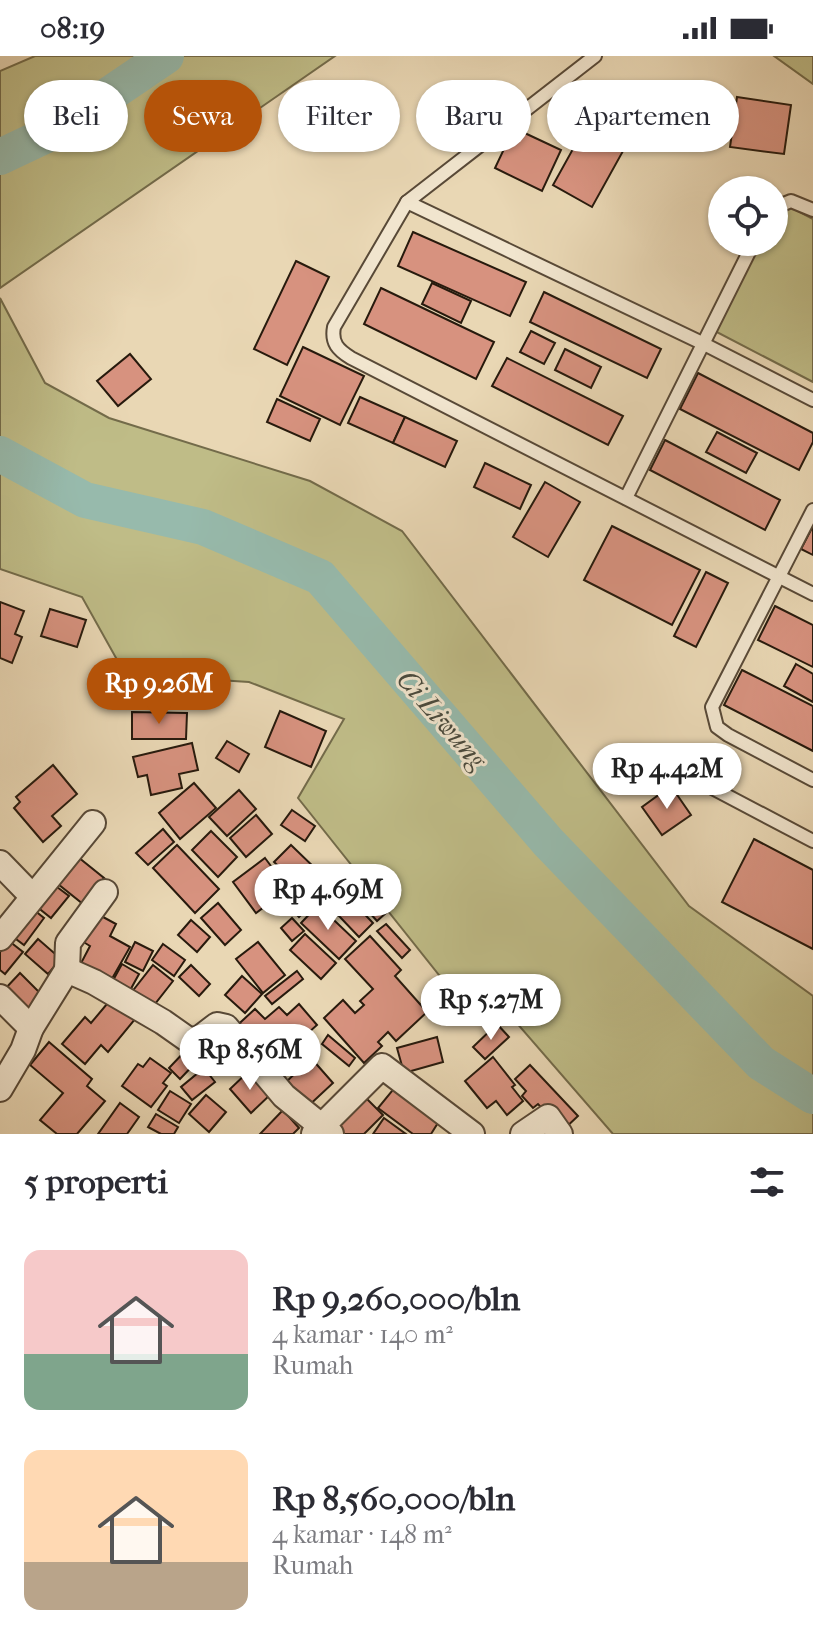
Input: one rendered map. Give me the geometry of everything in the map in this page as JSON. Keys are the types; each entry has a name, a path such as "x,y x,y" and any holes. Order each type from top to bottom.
{"street":[{"path":"0,938 93,823"},
{"path":"0,863 32,896"},
{"path":"0,1089 19,1058 31,1028 67,970 68,943 105,892"},
{"path":"67,970 94,982 190,1041 200,1038 217,1025 226,1027 284,1096 322,1131 382,1066 472,1134"},
{"path":"0,997 31,1028"},
{"path":"523,1134 548,1117 560,1134"}],"lane":[{"path":"595,56 407,202 334,327 337,347 351,358 813,594"},
{"path":"788,201 813,210"},
{"path":"407,202 702,343 813,400"},
{"path":"626,498 747,256"},
{"path":"813,510 781,577 713,702 712,713 717,727 728,735 813,780"},
{"path":"701,782 813,841"}],"shaded area":[{"path":"35,56 335,56 300,80 278,80 278,95 262,107 262,80 144,80 144,152 196,152 0,288 0,71"},
{"path":"774,56 813,56 813,84"},
{"path":"788,206 813,219 813,382 711,329 749,256 788,256"},
{"path":"0,298 45,383 109,418 310,481 402,531 689,906 813,996 813,1134 613,1134 502,1006 474,1019 298,798 344,719 249,682 125,674 82,597 0,569"}],"building":[{"path":"739,97 791,105 784,154 739,148"},
{"path":"531,136 547,143 547,152 560,152 542,191 495,168 503,152 531,152"},
{"path":"571,152 622,152 592,207 553,185"},
{"path":"413,232 526,282 510,316 398,266"},
{"path":"296,261 329,277 287,365 254,349"},
{"path":"432,283 471,301 461,323 422,304"},
{"path":"381,288 494,342 476,379 364,324"},
{"path":"544,292 661,349 647,378 530,322"},
{"path":"531,331 555,343 544,364 520,352"},
{"path":"303,347 364,376 340,425 280,396"},
{"path":"565,349 601,367 591,388 555,370"},
{"path":"130,354 151,379 118,406 97,381"},
{"path":"507,358 623,416 608,445 492,386"},
{"path":"698,373 813,433 813,442 799,470 680,409"},
{"path":"360,397 405,417 393,443 348,423"},
{"path":"277,399 320,419 310,441 267,422"},
{"path":"405,417 457,441 445,467 393,443"},
{"path":"717,432 757,453 746,473 706,452"},
{"path":"665,440 780,500 765,530 650,470"},
{"path":"485,463 531,485 520,509 474,487"},
{"path":"545,482 580,502 548,557 513,537"},
{"path":"612,526 700,570 672,625 584,580"},
{"path":"813,526 813,555 801,549"},
{"path":"706,572 728,583 696,647 674,636"},
{"path":"0,602 24,611 15,634 22,637 12,663 0,658"},
{"path":"775,606 813,625 813,667 758,640"},
{"path":"50,609 86,620 77,647 41,636"},
{"path":"796,664 813,674 813,702 784,686"},
{"path":"742,670 813,706 813,751 724,705"},
{"path":"124,682 167,682 167,706 125,707"},
{"path":"280,711 326,731 311,767 265,747"},
{"path":"132,712 187,713 186,739 132,739"},
{"path":"227,741 249,754 239,772 216,758"},
{"path":"192,743 198,770 179,774 182,788 151,795 147,775 138,777 133,757"},
{"path":"53,765 77,794 52,816 61,826 43,842 14,808 20,802 16,797"},
{"path":"194,783 216,808 180,839 159,813"},
{"path":"671,786 691,815 662,835 642,807"},
{"path":"239,790 256,809 227,836 209,817"},
{"path":"292,810 315,826 305,841 281,825"},
{"path":"256,815 272,834 246,857 230,838"},
{"path":"163,829 174,842 148,865 136,853"},
{"path":"211,831 237,857 218,877 192,850"},
{"path":"754,839 813,870 813,949 722,902"},
{"path":"177,845 219,889 195,913 153,868"},
{"path":"291,845 320,873 304,890 274,862"},
{"path":"73,853 104,878 83,904 53,880"},
{"path":"265,858 288,889 256,913 233,882"},
{"path":"327,875 350,898 334,914 311,891"},
{"path":"53,884 69,896 51,918 36,906"},
{"path":"307,892 315,901 299,917 290,907"},
{"path":"370,895 386,913 377,921 361,903"},
{"path":"353,902 373,923 359,937 339,916"},
{"path":"218,903 241,930 225,945 201,918"},
{"path":"318,905 356,941 339,959 301,923"},
{"path":"29,906 44,918 24,945 8,933"},
{"path":"92,911 116,924 110,936 130,947 109,984 79,967 90,946 77,938"},
{"path":"292,918 304,931 292,941 281,928"},
{"path":"191,920 210,937 197,952 178,935"},
{"path":"386,924 410,950 402,958 377,931"},
{"path":"305,934 336,963 321,979 290,950"},
{"path":"370,936 401,970 395,976 427,1012 396,1041 388,1032 378,1042 382,1046 364,1063 324,1018 343,1000 355,1013 364,1005 360,1001 373,989 345,959"},
{"path":"38,939 61,959 48,974 25,954"},
{"path":"9,941 23,952 5,974 0,970 0,952"},
{"path":"135,942 153,951 143,971 125,962"},
{"path":"258,942 285,975 263,993 236,959"},
{"path":"163,944 185,960 174,976 152,960"},
{"path":"122,964 139,974 128,994 111,984"},
{"path":"153,965 173,981 151,1009 131,993"},
{"path":"191,965 210,984 199,996 179,977"},
{"path":"297,971 303,979 272,1004 265,996"},
{"path":"20,973 42,995 26,1012 4,990"},
{"path":"242,976 262,994 245,1013 225,995"},
{"path":"112,998 136,1018 108,1052 101,1045 85,1064 62,1044 85,1017 91,1023"},
{"path":"299,1004 317,1025 308,1033 317,1043 301,1057 290,1045 264,1068 231,1031 255,1009 265,1019 279,1007 287,1015"},
{"path":"497,1024 509,1037 485,1059 473,1047"},
{"path":"222,1030 234,1046 211,1063 200,1045"},
{"path":"328,1035 355,1058 349,1066 322,1044"},
{"path":"437,1037 443,1062 404,1073 397,1048"},
{"path":"49,1042 92,1079 87,1086 105,1101 77,1134 57,1134 40,1120 63,1093 30,1065"},
{"path":"189,1047 200,1058 180,1079 169,1068"},
{"path":"493,1057 515,1085 512,1087 523,1101 507,1115 496,1101 487,1108 465,1081"},
{"path":"150,1058 171,1073 163,1083 167,1086 151,1107 122,1086 138,1064 143,1067"},
{"path":"311,1058 333,1083 305,1109 283,1085"},
{"path":"530,1065 578,1116 563,1130 538,1104 533,1108 522,1096 526,1091 515,1079"},
{"path":"204,1068 215,1082 192,1100 181,1087"},
{"path":"250,1070 271,1094 251,1113 230,1089"},
{"path":"396,1086 441,1118 431,1134 413,1134 378,1108"},
{"path":"358,1090 383,1115 364,1134 338,1134 326,1123"},
{"path":"170,1091 191,1104 179,1123 158,1110"},
{"path":"206,1095 226,1112 209,1132 189,1114"},
{"path":"120,1103 139,1117 127,1134 98,1134"},
{"path":"283,1110 299,1128 293,1134 260,1134"},
{"path":"156,1114 178,1127 174,1134 161,1134 148,1127"},
{"path":"384,1118 406,1134 373,1134"}],"waterway":[{"name":"Ci Liwung","path":"0,157 57,130 166,56"},
{"name":"Ci Liwung","path":"0,454 85,500 203,527 320,577 548,842 761,1063 813,1096"}]}
